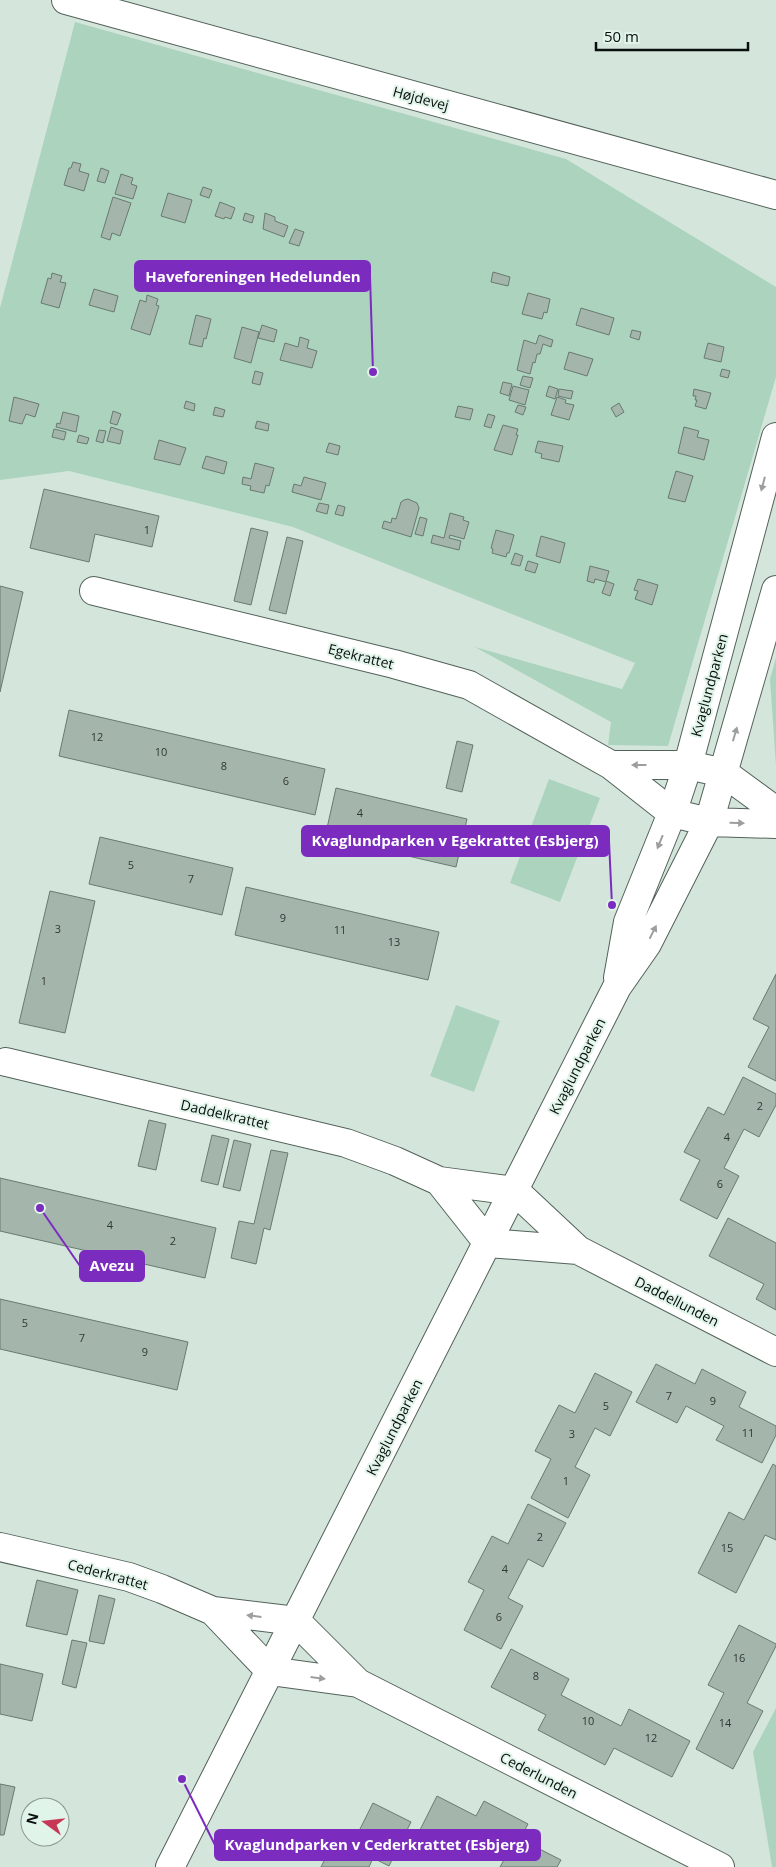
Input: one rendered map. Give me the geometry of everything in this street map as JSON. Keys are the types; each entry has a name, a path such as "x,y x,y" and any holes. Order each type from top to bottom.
{"street":[{"name":"Højdevej","path":"66,0 776,195"},
{"name":"Kvaglundparken","path":"617,987 628,922 672,813 688,765 776,437"},
{"name":"Kvaglundparken","path":"170,1867 617,987 647,944 709,822 776,590"},
{"name":"Egekrattet","path":"94,592 386,662 469,685 611,765 672,813"},
{"name":"Egekrattet","path":"611,765 688,765 724,773"},
{"path":"724,773 776,812"},
{"path":"672,813 709,822 776,824"},
{"name":"Daddelkrattet","path":"6,1062 346,1143 395,1160 439,1182 515,1191"},
{"name":"Daddelkrattet","path":"439,1182 488,1243"},
{"name":"Daddellunden","path":"515,1191 578,1250 776,1352"},
{"name":"Daddellunden","path":"488,1243 578,1250"},
{"name":"Cederkrattet","path":"0,1547 130,1577 213,1611 296,1621"},
{"name":"Cederkrattet","path":"213,1611 270,1671"},
{"name":"Cederlunden","path":"296,1621 358,1683 720,1867"},
{"name":"Cederlunden","path":"270,1671 358,1683"}],"green space":[{"path":"75,22 566,159 776,287 776,377 668,746 608,745 611,722 475,647 622,689 635,663 293,527 69,471 0,480 0,308"},
{"path":"776,658 776,766 770,679"},
{"path":"549,779 600,798 560,902 510,883"},
{"path":"456,1005 500,1021 474,1092 430,1076"},
{"path":"776,1708 776,1867 772,1867 753,1752"}],"building":[{"path":"73,162 81,164 79,171 89,174 84,191 64,185 69,168 71,168"},
{"path":"101,168 109,171 105,183 97,181"},
{"path":"121,174 133,178 131,184 137,186 133,199 115,194"},
{"path":"203,187 212,190 209,198 200,195"},
{"path":"168,193 192,200 185,223 161,216"},
{"path":"113,197 131,203 120,236 112,233 110,240 101,237"},
{"path":"220,202 235,208 231,219 215,216"},
{"path":"245,213 254,216 252,223 243,220"},
{"path":"265,213 275,217 275,221 288,226 284,237 263,229"},
{"path":"295,229 304,232 299,246 289,243"},
{"path":"493,272 510,277 508,286 491,282"},
{"path":"52,273 62,276 60,282 66,283 59,308 41,303 48,278 51,279"},
{"path":"94,289 118,296 114,312 89,305"},
{"path":"528,293 550,299 547,313 544,312 542,319 522,314"},
{"path":"147,295 158,299 156,305 159,306 150,335 131,329 140,300 146,302"},
{"path":"581,308 614,318 609,335 576,325"},
{"path":"196,315 211,319 202,347 189,344"},
{"path":"262,325 277,330 274,342 258,338"},
{"path":"242,327 259,332 251,363 234,358"},
{"path":"632,330 641,332 639,340 630,337"},
{"path":"539,335 553,340 551,347 543,344 540,354 537,354 535,363 533,362 530,374 517,370 524,340 536,344"},
{"path":"300,337 309,340 307,348 317,351 312,368 280,360 285,343 298,347"},
{"path":"708,343 724,347 721,362 704,358"},
{"path":"569,352 593,359 587,376 564,369"},
{"path":"722,369 730,371 728,378 720,376"},
{"path":"255,371 263,373 260,385 252,383"},
{"path":"523,376 533,378 530,388 520,385"},
{"path":"503,382 512,384 509,396 500,393"},
{"path":"513,386 529,390 525,405 509,400"},
{"path":"549,386 558,389 555,399 546,396"},
{"path":"559,389 573,391 571,399 558,396"},
{"path":"694,389 711,393 706,409 695,406 697,400 695,400 696,396 693,396"},
{"path":"14,397 39,404 35,417 26,414 22,424 9,421"},
{"path":"557,397 566,400 565,403 574,405 569,420 551,415"},
{"path":"186,401 195,404 194,411 184,408"},
{"path":"619,403 624,412 616,417 611,408"},
{"path":"518,405 526,407 523,415 515,412"},
{"path":"458,406 473,409 470,420 455,417"},
{"path":"215,407 225,410 223,417 213,415"},
{"path":"113,411 121,414 117,425 110,423"},
{"path":"63,412 79,416 76,432 56,427 57,423 60,424"},
{"path":"488,414 495,416 491,428 484,426"},
{"path":"257,421 269,424 268,431 255,428"},
{"path":"503,425 518,429 512,455 494,450"},
{"path":"111,427 123,431 120,444 107,441"},
{"path":"684,427 699,431 697,437 709,440 704,460 678,453"},
{"path":"54,429 66,432 64,440 52,437"},
{"path":"99,430 106,431 103,443 96,441"},
{"path":"79,435 89,438 87,444 77,442"},
{"path":"159,440 186,448 180,465 154,459"},
{"path":"538,441 563,446 559,462 541,458 542,454 535,452"},
{"path":"329,443 340,446 338,455 326,452"},
{"path":"206,456 227,462 224,474 202,468"},
{"path":"255,463 274,468 269,486 266,485 264,493 250,490 251,486 242,484 243,477 251,479"},
{"path":"676,471 693,476 685,502 668,498"},
{"path":"304,477 326,483 321,500 292,492 294,484 301,486"},
{"path":"44,489 159,516 152,547 95,534 89,562 30,548"},
{"path":"408,499 417,503 419,508 411,537 382,528 384,521 391,523 392,518 396,519 401,502"},
{"path":"319,503 329,505 327,514 316,511"},
{"path":"338,505 345,507 343,516 335,514"},
{"path":"450,513 464,517 463,520 469,522 464,539 450,535 449,538 461,541 459,550 431,543 433,535 444,538"},
{"path":"420,517 427,519 423,536 415,534"},
{"path":"251,528 268,532 251,605 234,601"},
{"path":"496,530 514,535 506,557 492,553 493,549 491,548"},
{"path":"541,536 565,543 560,563 536,556"},
{"path":"287,537 303,541 286,614 269,610"},
{"path":"515,553 523,556 520,566 511,564"},
{"path":"528,561 538,564 535,573 525,570"},
{"path":"590,566 609,571 606,581 614,584 610,596 602,593 606,582 595,579 594,583 587,581"},
{"path":"638,579 658,585 652,605 635,599 638,591 634,590"},
{"path":"0,586 23,592 0,692"},
{"path":"69,710 325,769 315,815 59,756"},
{"path":"457,741 473,745 462,792 446,788"},
{"path":"336,788 467,819 456,867 325,837"},
{"path":"100,837 233,868 222,915 89,884"},
{"path":"246,887 439,932 428,980 235,935"},
{"path":"50,891 95,901 65,1033 19,1023"},
{"path":"776,974 776,1081 748,1067 769,1027 753,1019"},
{"path":"743,1077 776,1094 776,1105 759,1137 744,1129 724,1168 739,1176 717,1219 680,1200 700,1160 684,1152 708,1107 724,1115"},
{"path":"149,1120 166,1124 156,1170 138,1166"},
{"path":"212,1135 229,1139 218,1185 201,1181"},
{"path":"234,1140 251,1144 240,1191 223,1187"},
{"path":"271,1150 288,1153 270,1230 264,1228 256,1264 231,1258 239,1221 254,1224"},
{"path":"0,1178 216,1228 205,1278 0,1231"},
{"path":"728,1218 776,1243 776,1310 756,1299 764,1284 709,1256"},
{"path":"0,1299 188,1342 177,1390 0,1349"},
{"path":"656,1364 695,1384 702,1369 746,1392 739,1407 776,1426 776,1435 762,1463 716,1440 724,1426 686,1406 677,1423 636,1402"},
{"path":"595,1373 632,1392 610,1436 595,1428 575,1467 590,1475 568,1518 531,1498 551,1459 535,1451 559,1405 575,1413"},
{"path":"773,1464 776,1466 776,1540 765,1535 736,1593 698,1573 729,1512 744,1520"},
{"path":"528,1504 566,1523 543,1567 528,1559 508,1598 523,1606 501,1649 464,1630 484,1590 468,1582 492,1536 508,1544"},
{"path":"37,1580 78,1590 67,1635 26,1626"},
{"path":"99,1595 115,1599 104,1644 89,1641"},
{"path":"739,1625 776,1644 776,1646 747,1703 763,1711 733,1769 696,1749 724,1693 708,1685"},
{"path":"72,1640 87,1643 76,1688 62,1684"},
{"path":"511,1649 569,1679 561,1695 621,1726 629,1709 690,1741 672,1777 614,1748 605,1765 538,1730 546,1715 491,1687"},
{"path":"0,1664 43,1674 32,1721 0,1714"},
{"path":"0,1784 15,1787 4,1835 0,1835"},
{"path":"437,1796 476,1816 484,1801 528,1824 520,1839 561,1860 557,1867 500,1867 505,1858 467,1838 458,1855 418,1834"},
{"path":"373,1803 411,1822 389,1866 373,1858 369,1867 321,1867 337,1835 353,1843"}],"place":[{"name":"Haveforeningen Hedelunden","path":"373,372"},
{"name":"Kvaglundparken v Egekrattet (Esbjerg)","path":"612,905"},
{"name":"Avezu","path":"40,1208"},
{"name":"Kvaglundparken v Cederkrattet (Esbjerg)","path":"182,1779"}]}
